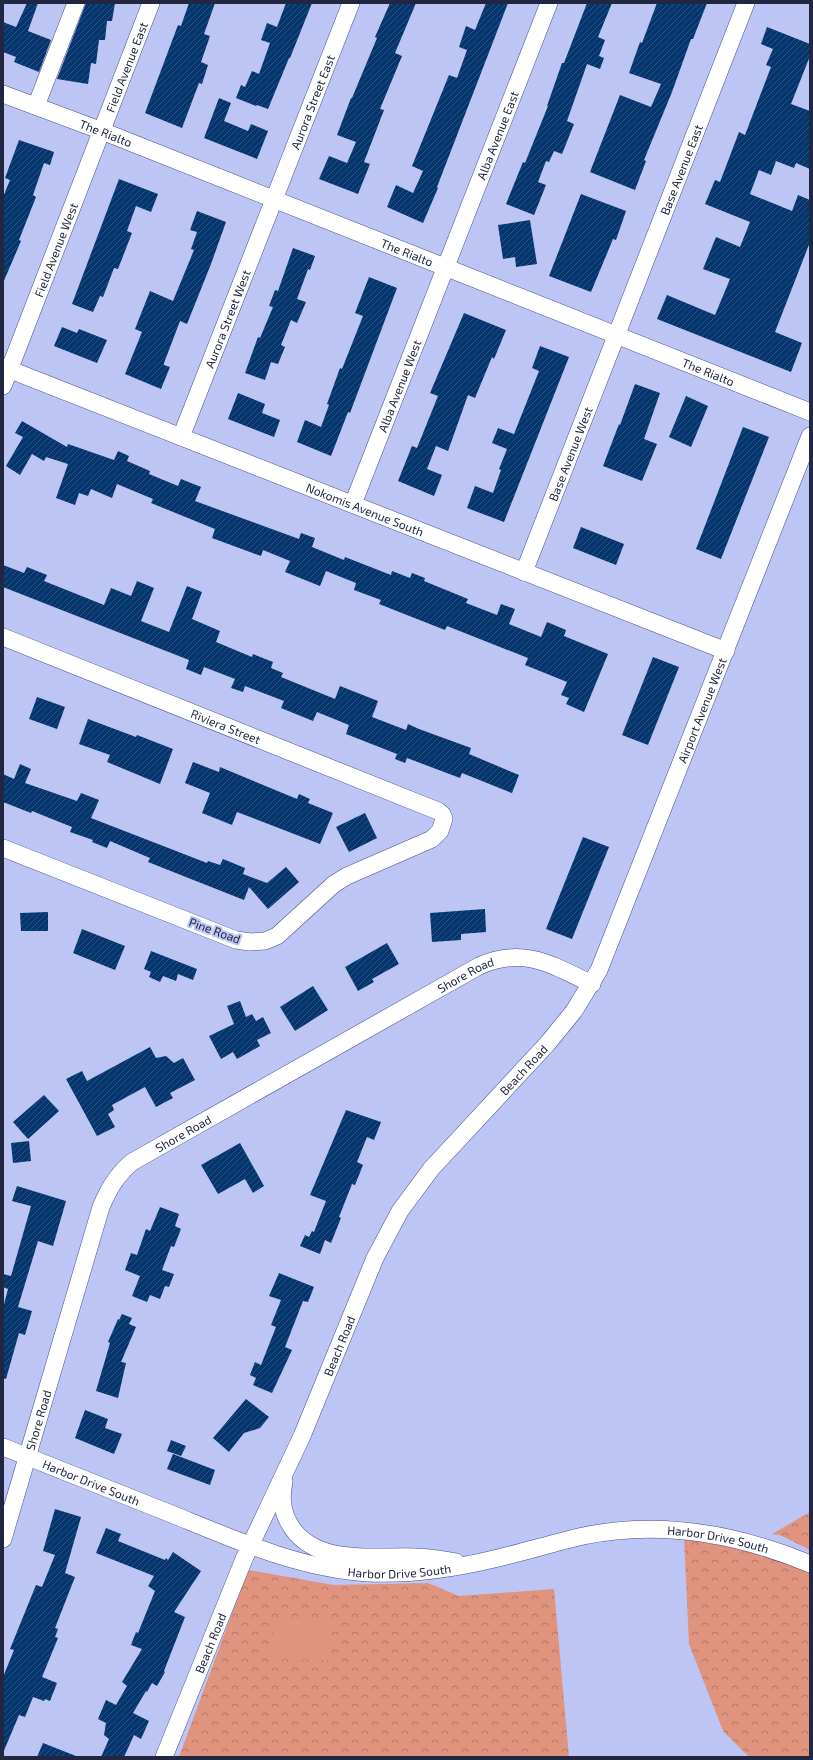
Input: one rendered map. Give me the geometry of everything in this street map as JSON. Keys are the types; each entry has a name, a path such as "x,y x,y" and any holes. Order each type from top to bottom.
{"street":[{"path":"36,106 76,3"},
{"name":"Field Avenue East","path":"102,131 151,3"},
{"name":"Aurora Street East","path":"274,200 351,3"},
{"name":"Alba Avenue East","path":"445,268 549,3"},
{"name":"Base Avenue East","path":"617,336 746,3"},
{"name":"The Rialto","path":"3,94 102,131 810,412"},
{"name":"Field Avenue West","path":"3,386 6,368 102,131"},
{"name":"Aurora Street West","path":"181,438 274,200"},
{"name":"Alba Avenue West","path":"353,504 445,268"},
{"name":"Base Avenue West","path":"524,572 617,336"},
{"name":"Nokomis Avenue South","path":"6,368 726,651"},
{"name":"Airport Avenue West","path":"592,984 608,951 810,436"},
{"name":"Riviera Street","path":"3,637 438,810 444,819"},
{"name":"Pine Road","path":"3,848 236,940 250,942 265,941 277,936 334,884 347,876 432,839 440,831 444,819"},
{"name":"Shore Road","path":"3,1538 101,1207 114,1179 132,1162 491,960 508,957 535,959 592,984"},
{"name":"Beach Road","path":"164,1757 250,1546 318,1400 375,1258 400,1210 447,1151 548,1043 574,1011 592,984"},
{"name":"Harbor Drive South","path":"3,1447 250,1546 300,1561 346,1570 367,1572 421,1572 470,1565 584,1536 619,1531 651,1529 677,1530 722,1536 758,1545 810,1564"},
{"path":"285,1473 282,1496 287,1518 298,1536 313,1547 333,1553 350,1555 418,1557 470,1565"}],"green space":[{"path":"810,1512 810,1550 780,1535 772,1534"},
{"path":"684,1538 732,1547 810,1572 810,1757 749,1757 723,1731 689,1644"},
{"path":"248,1570 334,1585 428,1583 459,1596 554,1589 569,1757 179,1757"},
{"path":"273,1622 329,1623 328,1660 272,1659"}],"building":[{"path":"27,3 38,3 28,31 51,40 39,72 14,62 16,57 3,52 3,22 16,27"},
{"path":"86,3 115,3 112,21 107,21 105,40 99,40 96,64 91,63 88,84 57,79"},
{"path":"189,3 215,3 204,34 210,36 201,62 208,65 202,84 199,83 182,128 145,113 178,25 181,26"},
{"path":"286,3 312,3 268,109 236,98 241,85 245,87 252,71 259,74 270,43 261,40 267,23 277,27"},
{"path":"390,3 416,3 395,53 402,56 380,109 384,110 364,162 370,164 358,194 319,179 329,156 347,163 356,142 337,135 377,38 375,37"},
{"path":"486,3 508,3 437,187 438,188 423,223 387,207 396,185 413,193 423,171 412,166 449,75 457,78 467,50 459,47 466,26 475,30"},
{"path":"587,3 612,3 598,37 605,40 599,56 604,58 600,69 587,64 567,121 574,124 562,154 554,151 549,162 546,161 538,182 546,185 534,215 506,204 523,162 525,163 548,106 562,63 564,63"},
{"path":"657,3 707,3 693,39 691,39 672,92 644,160 646,161 635,190 590,172 620,95 651,107 661,84 629,73 640,42 642,43"},
{"path":"767,27 810,44 810,56 791,104 810,111 810,169 796,163 794,168 776,161 771,175 759,170 750,194 792,211 798,195 810,200 810,242 775,332 802,343 791,372 657,319 667,295 715,315 730,279 703,269 716,237 740,247 750,222 705,204 715,180 720,182 739,132 745,135 771,67 766,65 773,49 761,44"},
{"path":"219,98 231,103 224,121 248,131 251,124 268,131 257,159 204,138"},
{"path":"19,140 54,152 50,165 44,163 33,195 36,197 19,240 21,241 3,283 3,197 10,180 5,178"},
{"path":"119,179 158,194 151,212 136,206 127,231 132,233 118,269 114,268 103,297 100,296 93,312 72,304"},
{"path":"581,194 626,211 616,240 613,239 591,292 549,276"},
{"path":"197,211 226,222 187,324 180,321 164,363 164,365 170,367 161,389 125,374 142,332 135,329 150,291 173,301 194,250 191,249 197,232 190,230"},
{"path":"530,220 537,264 516,267 515,257 503,259 498,225"},
{"path":"293,248 315,256 310,270 308,269 297,299 306,302 297,323 291,320 281,345 285,347 278,364 271,362 265,380 245,373 258,337 260,338 273,307 269,306 275,290 278,291"},
{"path":"369,277 397,288 350,413 348,412 331,456 297,442 305,420 321,427 329,405 327,404 340,368 342,369 363,316 355,313"},
{"path":"464,313 506,330 494,359 492,357 475,398 468,395 448,451 436,446 427,469 442,475 434,496 398,481 412,446 417,448 438,396 430,393"},
{"path":"62,327 77,333 79,329 107,340 97,363 54,346"},
{"path":"540,346 569,357 504,522 467,508 475,486 493,493 501,470 499,469 507,449 492,443 498,428 514,434 539,371 532,368"},
{"path":"635,384 660,393 644,439 657,444 642,481 603,466"},
{"path":"238,393 265,404 262,413 280,420 274,437 228,419"},
{"path":"686,396 708,406 691,447 669,437"},
{"path":"22,421 67,447 68,444 114,460 118,451 129,456 127,461 150,471 149,474 178,486 181,479 201,487 195,501 299,539 301,533 315,538 312,547 344,560 345,557 391,575 392,571 410,578 412,573 425,578 424,581 468,599 466,603 497,615 501,604 515,609 509,624 541,637 547,622 566,630 564,636 608,654 584,712 566,704 569,698 561,695 567,682 525,665 528,658 447,626 445,630 379,604 381,600 354,590 356,583 326,571 320,586 285,572 290,561 263,550 261,556 212,538 215,529 151,503 153,499 117,484 112,498 91,489 88,496 79,493 75,505 56,498 68,464 46,457 44,461 32,454 20,475 6,466 23,437 15,433"},
{"path":"743,427 769,437 721,559 696,549"},
{"path":"581,527 624,544 616,565 573,548"},
{"path":"3,565 24,573 27,567 47,575 44,581 104,605 111,588 131,596 137,581 154,588 141,621 169,632 187,586 202,592 192,619 220,631 216,642 252,657 253,654 273,662 271,668 283,673 281,677 335,699 340,686 378,701 372,717 406,730 408,724 471,748 469,754 519,775 512,793 462,773 460,778 407,758 405,763 395,759 397,754 346,734 349,725 317,712 313,721 281,708 284,701 245,686 243,692 231,688 235,679 204,667 201,675 186,669 189,660 3,587"},
{"path":"653,657 679,667 648,745 622,735"},
{"path":"37,697 65,707 57,729 29,719"},
{"path":"88,719 136,737 137,735 173,749 160,784 107,762 110,755 79,744"},
{"path":"193,762 219,772 220,767 297,799 299,794 310,799 308,803 333,813 320,844 237,812 232,825 202,813 210,793 185,783"},
{"path":"20,764 31,769 25,783 77,801 81,793 99,800 91,818 207,863 208,861 220,865 223,859 245,868 243,874 267,883 286,867 299,882 268,909 249,887 244,900 148,862 150,858 110,841 107,848 92,842 93,840 70,832 72,827 32,811 31,813 3,802 3,774 14,779"},
{"path":"365,813 377,838 349,852 336,827"},
{"path":"583,837 609,847 572,939 546,929"},
{"path":"485,909 486,932 461,934 461,940 432,942 430,913"},
{"path":"48,912 48,931 21,931 20,913"},
{"path":"82,929 125,946 115,970 73,953"},
{"path":"387,943 399,964 372,979 374,982 358,991 345,967"},
{"path":"151,951 197,969 193,980 178,974 176,981 163,976 160,982 149,977 151,972 144,969"},
{"path":"313,986 328,1010 295,1031 280,1007"},
{"path":"240,1001 246,1017 252,1014 256,1021 263,1017 271,1033 257,1040 260,1046 237,1059 233,1052 221,1059 209,1036 234,1024 227,1006"},
{"path":"150,1047 156,1058 166,1056 174,1063 183,1058 195,1080 170,1093 173,1098 156,1107 145,1087 112,1105 114,1110 108,1114 115,1127 97,1136 66,1079 82,1071 87,1081"},
{"path":"44,1095 59,1111 28,1139 13,1122"},
{"path":"346,1110 381,1122 374,1140 367,1137 357,1162 363,1165 355,1185 352,1184 331,1243 325,1240 320,1254 300,1246 305,1235 309,1237 312,1231 314,1232 326,1201 310,1195"},
{"path":"29,1141 31,1161 13,1163 11,1143"},
{"path":"240,1143 264,1186 253,1193 245,1179 218,1194 201,1165"},
{"path":"17,1186 66,1201 53,1246 38,1241 18,1307 32,1311 25,1335 19,1333 6,1379 3,1378 3,1308 8,1289 3,1287 3,1274 11,1276 31,1206 12,1201"},
{"path":"160,1207 179,1214 175,1226 181,1229 174,1247 171,1246 162,1270 174,1274 169,1287 165,1286 160,1299 150,1295 147,1302 132,1296 140,1276 125,1270 131,1253 137,1255 146,1229 150,1231"},
{"path":"279,1273 314,1287 308,1302 303,1301 285,1347 292,1350 272,1393 253,1385 256,1378 250,1375 255,1362 261,1365 276,1327 271,1325 281,1300 269,1296"},
{"path":"122,1314 132,1318 129,1324 136,1327 121,1362 126,1363 118,1398 96,1391 110,1343 108,1342 118,1319 119,1320"},
{"path":"246,1399 269,1417 260,1428 244,1433 229,1452 213,1438"},
{"path":"85,1410 108,1419 105,1428 122,1434 114,1454 75,1438"},
{"path":"171,1440 186,1446 181,1456 167,1451"},
{"path":"173,1454 215,1470 210,1485 167,1469"},
{"path":"55,1509 81,1517 65,1573 75,1577 55,1628 58,1629 55,1637 58,1638 42,1677 57,1683 50,1701 45,1699 44,1701 33,1697 25,1717 19,1715 3,1753 3,1677 14,1650 10,1649 36,1585 42,1587 55,1555 43,1551"},
{"path":"106,1528 121,1534 118,1541 165,1560 166,1558 168,1560 173,1552 201,1571 174,1612 185,1617 164,1671 165,1672 157,1686 152,1683 133,1713 149,1721 141,1739 134,1735 124,1757 101,1757 109,1739 104,1735 106,1723 98,1719 106,1700 116,1705 127,1686 122,1682 142,1649 131,1645 136,1632 138,1633 155,1591 148,1586 154,1576 96,1553"},
{"path":"43,1743 76,1756 76,1757 37,1757"}]}
